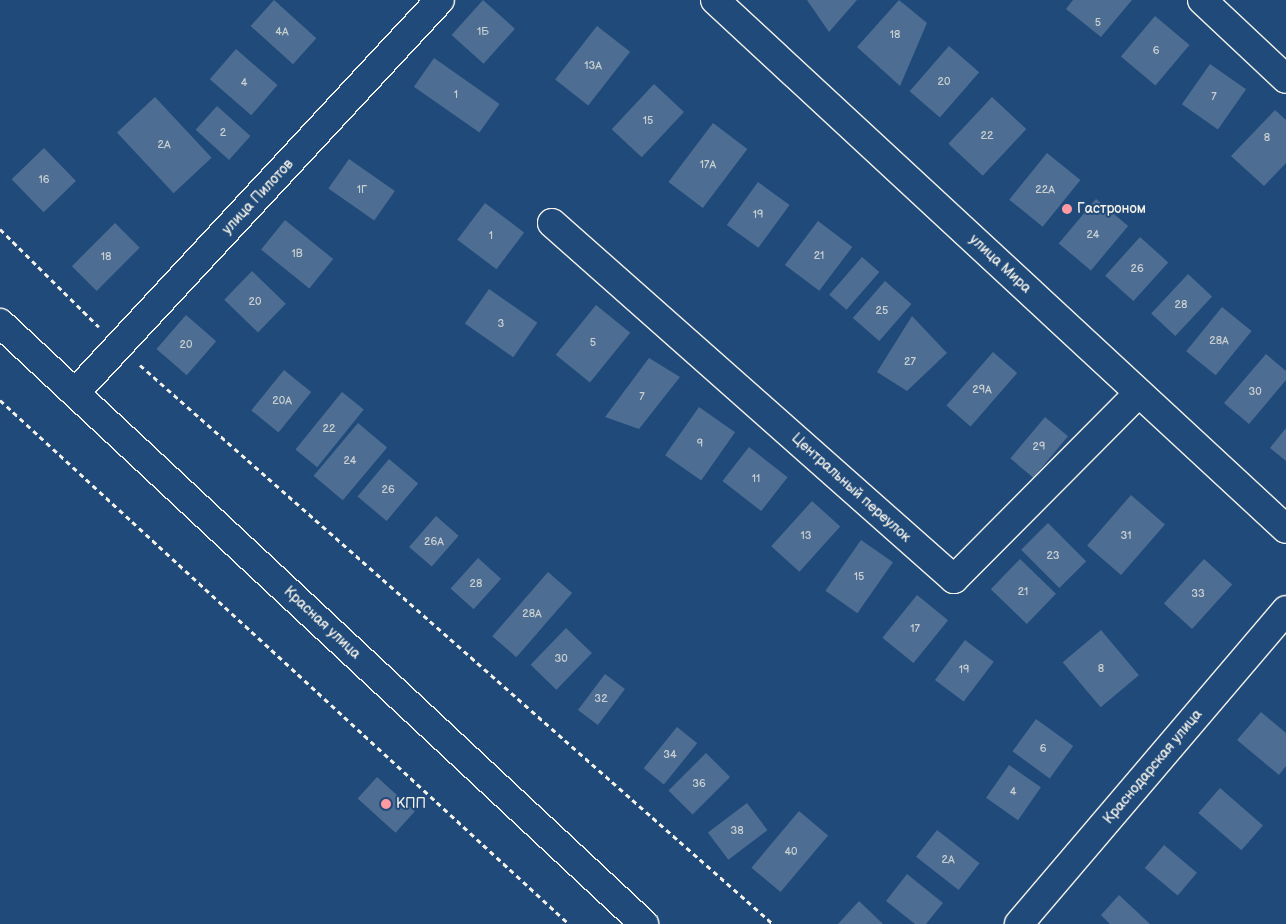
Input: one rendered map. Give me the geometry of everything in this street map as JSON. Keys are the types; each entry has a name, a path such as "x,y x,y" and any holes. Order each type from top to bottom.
{"street":[{"name":"улица Пилотов","path":"75,393 440,0"},
{"name":"улица Мира","path":"714,0 1286,529"},
{"path":"1202,0 1286,80"},
{"name":"Центральный переулок","path":"552,223 954,579 1139,393"},
{"name":"Красная улица","path":"0,323 644,924"},
{"name":"Краснодарская улица","path":"1019,924 1286,610"}],"path":[{"path":"0,229 118,347 773,924"},
{"path":"0,400 569,924"}],"building":[{"path":"274,0 316,38 293,64 251,26"},
{"path":"483,0 515,29 484,64 452,35"},
{"path":"807,0 857,0 829,32"},
{"path":"899,0 927,23 900,86 857,47"},
{"path":"1073,0 1132,0 1101,37 1066,9"},
{"path":"1155,16 1189,45 1155,86 1121,57"},
{"path":"597,26 630,52 588,105 555,80"},
{"path":"949,46 979,72 940,118 910,91"},
{"path":"236,49 278,85 251,115 210,79"},
{"path":"434,58 500,104 479,133 414,87"},
{"path":"1210,64 1246,89 1218,129 1182,104"},
{"path":"654,84 684,112 642,157 612,129"},
{"path":"155,97 212,158 174,193 117,132"},
{"path":"992,97 1026,129 983,176 948,144"},
{"path":"217,106 250,136 229,160 196,130"},
{"path":"1275,110 1286,120 1286,163 1264,186 1231,156"},
{"path":"713,123 747,149 703,208 668,182"},
{"path":"44,148 76,181 44,212 12,179"},
{"path":"1047,153 1080,180 1043,227 1009,200"},
{"path":"349,159 395,191 374,221 328,188"},
{"path":"758,182 790,205 758,248 727,225"},
{"path":"1096,199 1128,226 1091,270 1059,243"},
{"path":"485,203 524,232 496,269 457,240"},
{"path":"285,220 333,259 309,289 261,250"},
{"path":"818,221 852,247 819,291 785,265"},
{"path":"115,223 140,248 97,291 72,266"},
{"path":"1140,237 1168,262 1133,301 1105,276"},
{"path":"862,257 879,272 847,310 829,295"},
{"path":"252,271 286,304 258,332 224,300"},
{"path":"1188,274 1212,297 1175,336 1151,313"},
{"path":"885,281 911,304 879,341 853,318"},
{"path":"489,289 537,323 513,357 465,323"},
{"path":"596,305 630,333 590,382 556,355"},
{"path":"1222,307 1252,331 1216,375 1186,351"},
{"path":"186,315 216,341 187,375 156,349"},
{"path":"912,316 947,353 907,391 877,372"},
{"path":"993,352 1017,373 971,427 946,406"},
{"path":"1266,354 1286,371 1286,380 1249,424 1224,403"},
{"path":"649,358 680,377 639,429 605,417"},
{"path":"284,370 311,392 278,432 251,410"},
{"path":"342,392 364,410 317,467 295,450"},
{"path":"699,407 735,432 701,481 665,455"},
{"path":"1045,417 1068,436 1033,478 1010,458"},
{"path":"358,423 387,447 343,500 314,476"},
{"path":"1286,428 1286,461 1270,448"},
{"path":"749,447 788,477 761,511 723,481"},
{"path":"389,459 418,483 387,521 358,497"},
{"path":"1131,495 1165,525 1121,575 1087,546"},
{"path":"812,501 840,526 799,572 771,546"},
{"path":"436,516 459,536 432,567 409,547"},
{"path":"1048,523 1086,561 1059,588 1021,550"},
{"path":"861,540 893,562 857,613 825,591"},
{"path":"478,558 501,579 474,609 451,588"},
{"path":"1020,559 1056,594 1027,624 991,589"},
{"path":"1204,559 1232,584 1192,629 1164,604"},
{"path":"548,572 572,593 516,657 492,636"},
{"path":"917,595 948,620 913,663 882,638"},
{"path":"566,628 592,653 556,690 531,665"},
{"path":"1101,630 1139,675 1101,707 1063,662"},
{"path":"965,640 994,662 964,702 935,680"},
{"path":"605,674 625,689 598,725 578,710"},
{"path":"1261,712 1286,733 1286,766 1279,775 1237,740"},
{"path":"1036,719 1073,746 1050,778 1012,751"},
{"path":"677,727 697,743 664,785 644,768"},
{"path":"706,753 730,777 693,815 669,790"},
{"path":"1009,765 1041,787 1018,820 986,798"},
{"name":"КПП","path":"377,777 415,811 395,833 358,799"},
{"path":"1220,788 1263,825 1241,850 1198,813"},
{"path":"747,803 767,830 728,860 708,832"},
{"path":"799,811 828,835 781,892 751,868"},
{"path":"937,830 980,863 959,890 916,857"},
{"path":"1164,845 1197,873 1178,896 1145,868"},
{"path":"907,874 943,903 926,924 915,924 886,901"},
{"path":"1119,895 1150,924 1110,924 1101,915"},
{"path":"859,901 883,924 838,924"}],"place":[{"name":"Гастроном","path":"1067,209"},
{"name":"КПП","path":"386,804"}]}
